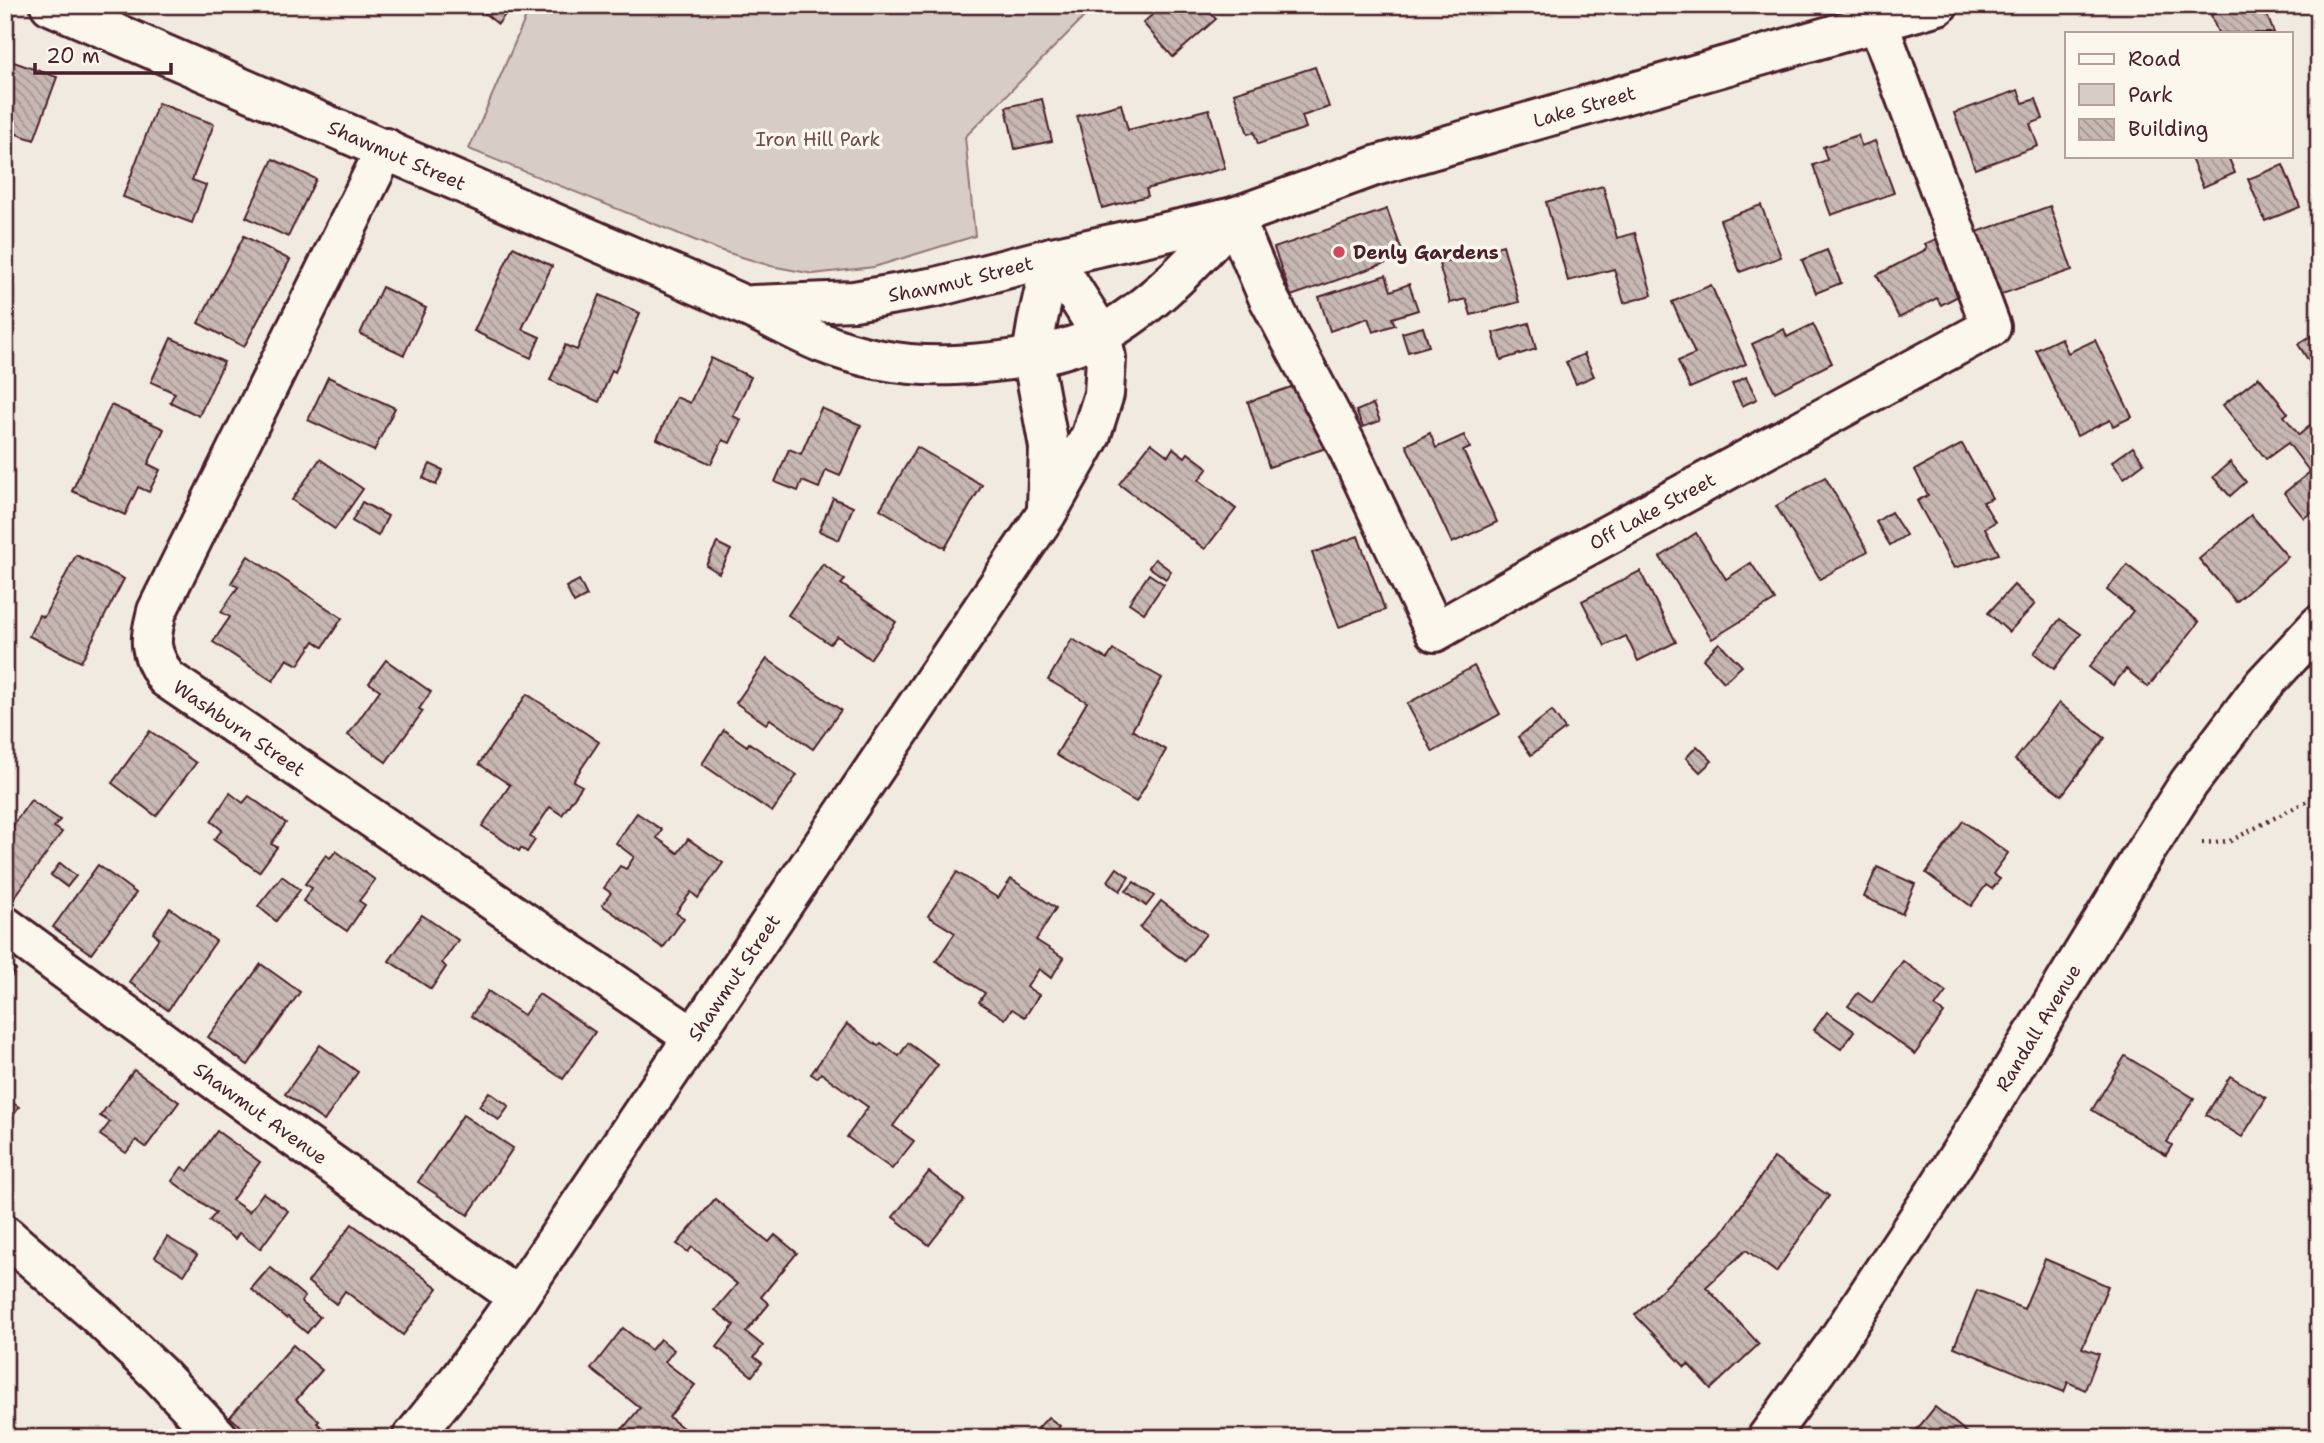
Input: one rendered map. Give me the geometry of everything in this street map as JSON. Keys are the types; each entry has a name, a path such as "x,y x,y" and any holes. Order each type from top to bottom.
{"street":[{"name":"Shawmut Street","path":"50,5 386,148 744,305 821,342 905,364 954,365 1006,360 1047,352"},
{"name":"Lake Street","path":"1052,257 1234,217 1375,166 1938,5"},
{"name":"Off Lake Street","path":"1234,217 1268,297 1345,442 1435,632 1545,569 1991,327 1878,23"},
{"name":"Washburn Street","path":"386,148 157,611 150,636 153,657 166,678 692,1037"},
{"name":"Lake Street","path":"1047,352 1101,334 1148,303 1187,269 1234,217"},
{"name":"Shawmut Street","path":"744,305 854,302 936,287 1052,257"},
{"name":"Shawmut Street","path":"412,1438 461,1377 518,1297 692,1037 910,720 1047,513 1091,436 1104,394 1106,358 1101,334 1052,257"},
{"name":"Shawmut Street","path":"1047,513 1047,352 1038,318 1052,257"},
{"name":"Randall Avenue","path":"1767,1438 1836,1343 1933,1196 2152,840 2234,721 2263,684 2319,625"},
{"name":"Shawmut Avenue","path":"5,926 518,1297"},
{"path":"5,1235 96,1314 160,1375 219,1438"}],"path":[{"path":"2152,840 2208,843 2230,841 2319,795"}],"green space":[{"name":"Iron Hill Park","path":"531,5 1096,5 965,137 975,236 874,267 813,274 771,266 719,250 469,149"}],"building":[{"path":"474,5 512,5 498,24"},
{"path":"1163,5 1203,5 1216,19 1173,57 1143,23"},
{"path":"2238,5 2263,5 2274,32 2218,32 2211,15"},
{"path":"5,59 57,77 34,140 5,130"},
{"path":"1315,67 1329,107 1302,116 1306,128 1258,144 1254,132 1248,134 1234,93"},
{"path":"2018,90 2023,103 2036,99 2043,119 2030,124 2038,146 1975,169 1954,113"},
{"path":"1042,99 1052,141 1015,149 1006,107"},
{"path":"158,103 214,124 192,180 206,185 192,223 123,197"},
{"path":"1121,104 1128,130 1209,109 1225,168 1146,189 1148,196 1102,208 1077,116"},
{"path":"1858,135 1861,146 1875,141 1894,193 1831,215 1813,165 1827,160 1823,147"},
{"path":"2191,158 2229,158 2235,173 2203,187"},
{"path":"273,159 316,179 288,237 246,217"},
{"path":"2283,165 2300,207 2265,221 2248,179"},
{"path":"1603,186 1617,238 1635,233 1652,295 1624,303 1614,269 1568,281 1546,202"},
{"path":"1761,205 1781,257 1740,272 1720,220"},
{"path":"2050,206 2072,270 1999,295 1977,232"},
{"name":"Denly Gardens","path":"1387,209 1404,257 1291,296 1274,248"},
{"path":"244,236 290,260 244,347 198,323"},
{"path":"1938,238 1966,292 1941,305 1937,298 1899,318 1877,275 1927,249 1925,244"},
{"path":"1503,245 1519,302 1471,315 1466,299 1450,303 1439,264"},
{"path":"513,247 552,266 522,329 540,337 531,358 474,331"},
{"path":"1827,250 1841,283 1816,293 1802,260"},
{"path":"1386,275 1391,291 1409,284 1418,310 1392,318 1395,325 1373,332 1368,318 1330,331 1319,297"},
{"path":"1711,285 1746,364 1690,388 1678,361 1695,354 1672,302"},
{"path":"382,287 426,308 404,355 360,334"},
{"path":"600,295 640,313 599,402 550,380 565,345 577,350"},
{"path":"1529,323 1536,349 1501,360 1493,333"},
{"path":"1813,324 1832,363 1775,392 1752,344 1784,329 1787,337"},
{"path":"1423,327 1429,346 1408,352 1402,333"},
{"path":"2319,331 2319,377 2298,344"},
{"path":"171,338 224,362 199,416 170,402 175,393 151,382"},
{"path":"2061,338 2068,353 2095,340 2132,417 2113,426 2110,420 2077,436 2036,350"},
{"path":"1584,354 1594,376 1576,384 1566,362"},
{"path":"711,358 751,377 733,416 741,420 730,443 723,440 711,464 657,439 676,397 690,403"},
{"path":"328,377 395,408 374,451 308,420"},
{"path":"1746,377 1757,399 1742,406 1732,384"},
{"path":"2259,377 2288,413 2284,416 2299,435 2319,418 2319,507 2304,518 2284,493 2310,472 2288,443 2266,459 2223,405"},
{"path":"1297,385 1310,400 1326,448 1269,467 1248,402"},
{"path":"1373,404 1380,421 1363,427 1356,411"},
{"path":"111,405 164,429 148,464 160,470 149,492 138,487 125,515 72,491"},
{"path":"821,408 861,425 840,476 826,470 819,488 802,481 798,491 775,482 789,449 801,454"},
{"path":"1430,433 1436,448 1464,435 1470,448 1463,451 1497,522 1452,543 1406,445"},
{"path":"1151,443 1168,456 1173,448 1185,457 1188,453 1208,468 1199,480 1236,509 1205,549 1119,484"},
{"path":"1962,444 1992,498 1983,502 1995,522 1985,528 1999,554 1954,568 1917,501 1928,495 1915,470"},
{"path":"917,447 982,485 945,548 880,509"},
{"path":"2133,447 2144,463 2124,478 2112,462"},
{"path":"320,459 363,489 335,529 292,500"},
{"path":"2230,462 2246,482 2230,496 2213,477"},
{"path":"430,464 443,470 436,485 423,478"},
{"path":"1825,477 1868,551 1820,579 1776,506"},
{"path":"833,498 853,507 839,540 819,531"},
{"path":"362,502 388,516 378,536 352,521"},
{"path":"1891,512 1906,535 1890,545 1876,522"},
{"path":"2251,515 2288,557 2236,602 2199,559"},
{"path":"1696,533 1726,579 1751,563 1775,600 1712,639 1660,557"},
{"path":"1358,536 1385,610 1339,627 1312,553"},
{"path":"717,543 731,550 719,573 706,565"},
{"path":"76,555 124,579 81,662 29,636 39,615 44,617"},
{"path":"248,556 342,618 323,647 314,641 298,665 287,659 273,681 213,642 230,617 221,612 238,587 231,583"},
{"path":"1155,559 1171,571 1166,579 1149,567"},
{"path":"823,564 845,580 841,584 896,622 870,659 837,636 830,644 788,615"},
{"path":"2127,565 2199,622 2148,687 2126,669 2113,685 2089,667 2133,611 2107,590"},
{"path":"1640,571 1676,642 1638,661 1626,636 1605,646 1582,601"},
{"path":"1149,574 1164,584 1144,613 1129,603"},
{"path":"579,580 587,596 574,603 566,587"},
{"path":"2014,585 2035,604 2009,632 1988,613"},
{"path":"2060,619 2081,634 2054,669 2034,653"},
{"path":"1072,639 1107,659 1113,650 1162,678 1132,730 1166,750 1136,802 1056,755 1087,702 1048,680"},
{"path":"1719,643 1742,666 1724,682 1703,659"},
{"path":"767,659 841,710 813,749 770,719 766,724 736,703"},
{"path":"386,660 431,692 419,709 423,711 386,762 348,735 380,690 369,683"},
{"path":"1474,666 1500,714 1433,752 1407,704"},
{"path":"527,694 599,742 573,781 582,786 562,815 550,807 530,837 535,840 527,852 521,848 519,851 482,826 510,785 479,764"},
{"path":"2059,703 2105,738 2062,795 2015,760"},
{"path":"1552,711 1565,729 1531,755 1518,737"},
{"path":"724,730 797,775 772,812 702,764"},
{"path":"150,731 196,763 156,816 112,783"},
{"path":"1697,746 1712,761 1700,772 1686,758"},
{"path":"230,793 243,803 249,796 286,823 271,844 277,847 259,872 214,840 222,830 211,821"},
{"path":"31,800 60,820 54,827 62,832 14,898 5,892 5,836"},
{"path":"637,813 662,830 657,838 678,853 688,839 723,863 698,898 691,892 676,913 684,918 663,948 602,905 611,893 604,888 620,866 626,869 634,857 616,843"},
{"path":"1963,821 2008,853 1993,874 2000,879 1992,889 1986,885 1971,906 1926,873"},
{"path":"336,851 375,880 359,901 365,905 347,931 303,901 312,888 305,884 326,855 330,858"},
{"path":"60,863 76,876 67,887 51,875"},
{"path":"98,865 136,893 91,954 53,927"},
{"path":"1877,867 1915,884 1902,914 1864,897"},
{"path":"1117,868 1129,877 1120,891 1108,881"},
{"path":"957,872 998,898 1011,879 1056,908 1036,940 1064,958 1051,978 1039,969 1027,987 1039,995 1025,1017 1012,1009 1005,1019 979,1002 985,993 936,961 955,933 928,916"},
{"path":"282,876 300,890 276,921 258,906"},
{"path":"1134,882 1154,896 1146,906 1126,891"},
{"path":"1161,901 1206,934 1185,961 1140,928"},
{"path":"170,908 216,941 168,1010 129,982 159,938 153,933"},
{"path":"422,915 458,940 442,963 446,967 431,989 389,961"},
{"path":"1903,961 1946,992 1935,1007 1944,1013 1915,1054 1848,1006 1858,993 1872,1003"},
{"path":"5,963 16,970 5,986"},
{"path":"261,964 300,992 248,1065 208,1037"},
{"path":"488,991 524,1015 539,994 595,1032 563,1079 471,1016"},
{"path":"1827,1012 1854,1031 1841,1049 1814,1030"},
{"path":"847,1024 878,1046 881,1043 899,1056 908,1043 938,1065 893,1126 914,1141 892,1169 847,1137 868,1107 821,1073 817,1078 811,1074"},
{"path":"320,1045 358,1072 324,1121 285,1094"},
{"path":"2125,1056 2194,1098 2167,1142 2172,1145 2166,1155 2092,1110"},
{"path":"134,1070 179,1102 146,1147 136,1140 126,1153 100,1135 110,1122 100,1116"},
{"path":"2230,1076 2266,1098 2242,1137 2206,1115"},
{"path":"489,1092 509,1106 499,1120 479,1106"},
{"path":"5,1098 19,1107 5,1128"},
{"path":"463,1115 513,1148 468,1215 418,1182"},
{"path":"217,1131 260,1162 232,1200 249,1212 263,1193 288,1211 260,1249 239,1233 235,1239 209,1221 216,1213 172,1181 182,1167 188,1171"},
{"path":"1774,1158 1829,1196 1776,1272 1746,1250 1706,1287 1759,1344 1711,1389 1688,1364 1685,1367 1635,1315 1721,1234"},
{"path":"929,1172 964,1200 929,1245 893,1217"},
{"path":"715,1199 769,1242 775,1235 797,1253 761,1297 769,1304 746,1332 763,1346 754,1357 762,1363 752,1376 717,1347 734,1325 715,1310 737,1284 692,1247 688,1252 677,1244"},
{"path":"352,1224 438,1288 403,1335 345,1291 336,1304 308,1282"},
{"path":"167,1237 197,1255 184,1275 155,1257"},
{"path":"2045,1259 2108,1286 2082,1348 2099,1354 2085,1390 2068,1382 2064,1392 1954,1347 1977,1290 2024,1309"},
{"path":"270,1267 305,1297 301,1302 320,1317 307,1333 251,1289"},
{"path":"623,1328 651,1350 660,1339 674,1350 665,1362 695,1385 669,1417 693,1436 692,1438 628,1438 620,1432 640,1408 591,1369"},
{"path":"293,1345 322,1370 296,1400 325,1430 318,1438 254,1438 230,1417"},
{"path":"1935,1407 1974,1438 1910,1438"},
{"path":"1048,1417 1060,1426 1051,1438 1038,1428"}],"place":[{"name":"Denly Gardens","path":"1339,252"}]}
